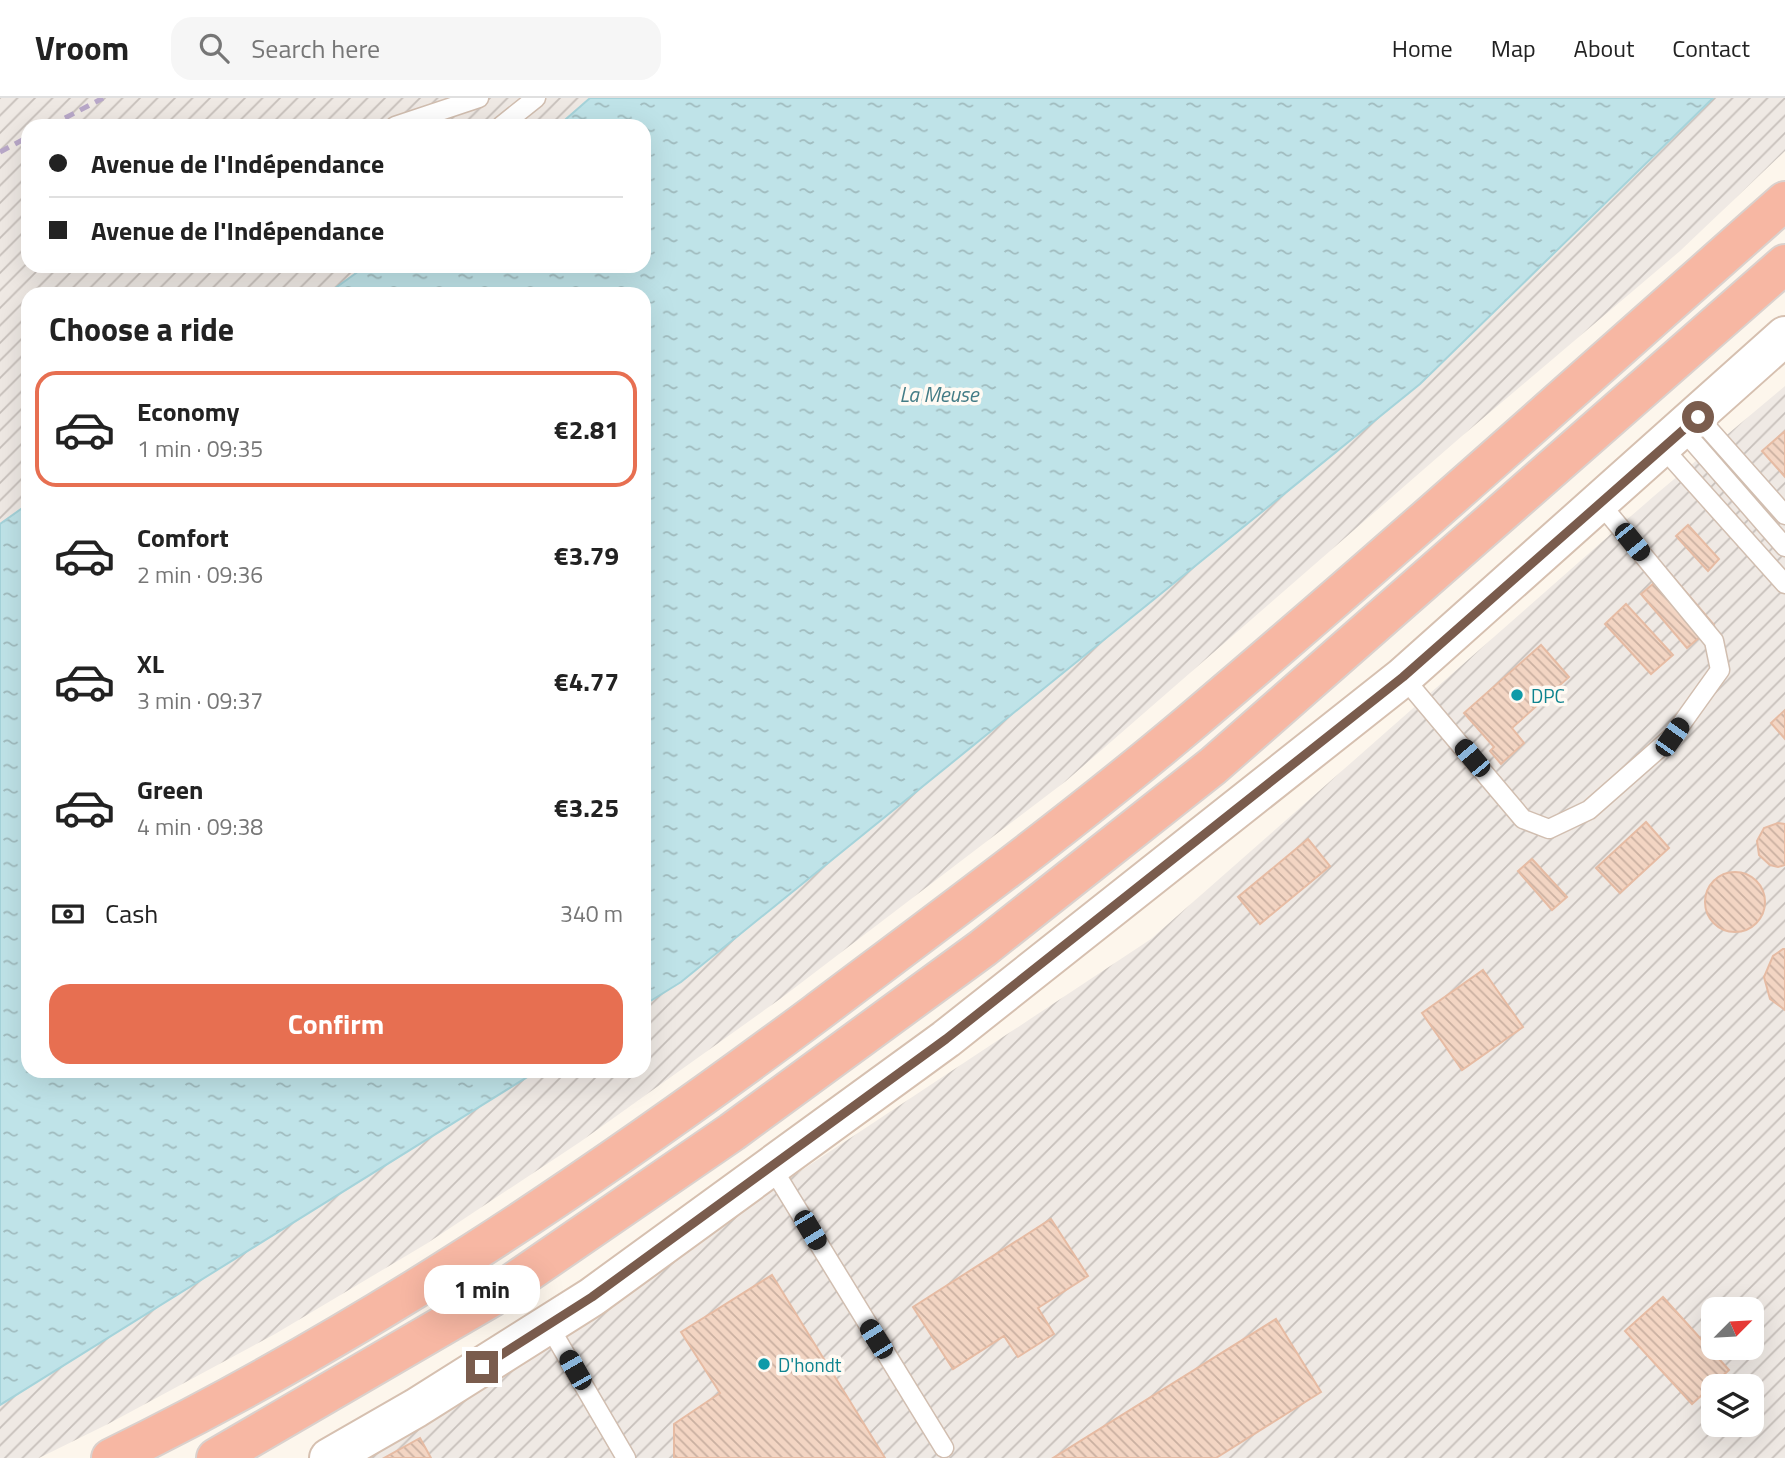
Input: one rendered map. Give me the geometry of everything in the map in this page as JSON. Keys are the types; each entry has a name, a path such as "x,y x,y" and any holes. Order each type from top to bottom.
{"highway":[{"path":"111,1458 210,1410 466,1260 709,1093 943,918 1196,718 1785,201"},
{"path":"216,1458 492,1297 732,1132 983,948 1223,757 1785,264"}],"main road":[{"path":"329,1458 549,1326 946,1039 1403,677 1681,432 1785,336"}],"lane":[{"path":"416,119 479,98"},
{"path":"510,119 536,98"},
{"path":"1681,432 1785,515"},
{"path":"1681,432 1785,547"},
{"path":"1681,432 1785,584"},
{"path":"1403,677 1523,819 1549,829 1590,810 1652,755 1672,737 1720,670 1714,641 1599,502"},
{"path":"771,1166 944,1448"},
{"path":"549,1326 626,1458"}],"shaded area":[{"path":"0,98 590,98 566,119 21,119 21,273 356,273 337,287 21,287 21,509 0,524"},
{"path":"1713,98 1785,98 1785,151 1680,251 1462,436 1066,781 780,999 580,1142 426,1244 275,1334 39,1458 0,1458 0,1405 526,1078 651,1078 651,1001 681,982 1420,384"},
{"path":"1785,386 1785,1458 350,1458 488,1378 1151,939 1654,496"}],"water":[{"name":"La Meuse","path":"590,98 1713,98 1420,384 681,982 651,1001 651,287 337,287 356,273 651,273 651,119 566,119"},
{"path":"21,509 21,1078 526,1078 0,1405 0,524"}],"building":[{"path":"1785,431 1785,477 1762,451"},
{"path":"1688,525 1719,559 1708,571 1676,536"},
{"path":"1668,571 1714,625 1687,648 1641,594"},
{"path":"1626,604 1673,655 1651,674 1605,624"},
{"name":"DPC","path":"1541,645 1569,677 1512,728 1524,743 1501,764 1490,751 1494,747 1464,713"},
{"path":"1785,710 1785,739 1771,723"},
{"path":"1646,822 1669,848 1620,893 1596,868"},
{"path":"1778,823 1785,824 1785,865 1778,867 1770,865 1759,855 1757,841 1764,828"},
{"path":"1308,839 1330,866 1260,924 1238,897"},
{"path":"1532,859 1567,897 1552,910 1518,871"},
{"path":"1729,872 1741,872 1760,885 1765,902 1763,914 1752,927 1741,932 1729,932 1710,919 1705,908 1705,896 1718,877"},
{"path":"1783,949 1785,1010 1770,999 1764,977 1773,956"},
{"path":"1483,970 1523,1027 1462,1070 1422,1013"},
{"path":"1051,1219 1088,1276 1038,1308 1054,1334 1018,1357 1004,1336 953,1369 913,1307"},
{"name":"D'hondt","path":"772,1275 885,1458 674,1458 674,1424 720,1393 681,1332"},
{"path":"1663,1297 1701,1339 1701,1360 1720,1360 1729,1370 1725,1374 1701,1374 1701,1396 1692,1404 1625,1331"},
{"path":"1276,1319 1321,1392 1216,1458 1053,1458"},
{"path":"420,1438 431,1458 384,1458"}],"railway":[{"path":"63,119 103,98"},
{"path":"0,152 21,141"}],"place":[{"name":"DPC","path":"1517,695"},
{"name":"D'hondt","path":"764,1364"}],"route":[{"path":"482,1367 592,1297 946,1039 1403,677 1698,417"}]}
